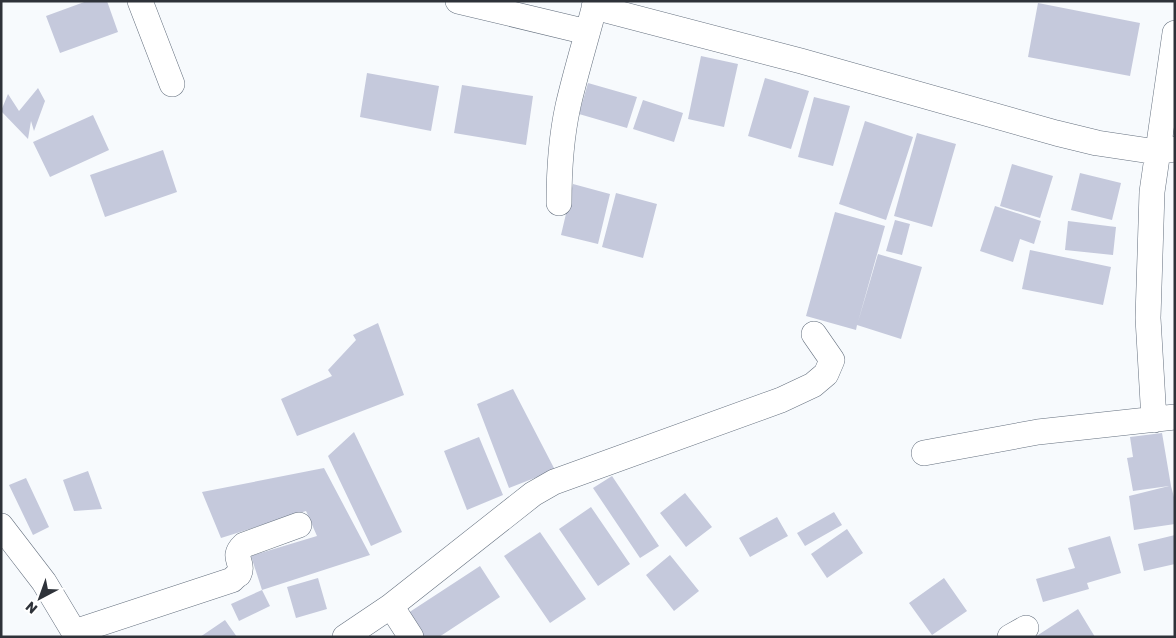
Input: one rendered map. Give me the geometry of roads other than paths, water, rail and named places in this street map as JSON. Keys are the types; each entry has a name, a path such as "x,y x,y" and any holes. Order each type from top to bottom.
{"street":[{"path":"140,1 172,84"},
{"path":"458,1 587,32"},
{"path":"559,203 560,154 568,108 595,4 1056,133 1097,143 1166,151"},
{"path":"924,453 1038,432 1165,418 1148,318 1152,192 1166,151 1175,33"},
{"path":"345,637 390,606 533,494 554,482 781,400 812,384 826,374 832,360 814,334"},
{"path":"1,526 44,582 75,634 232,580 239,574 240,566 237,555 244,545 299,525"},
{"path":"390,606 411,637"}]}
